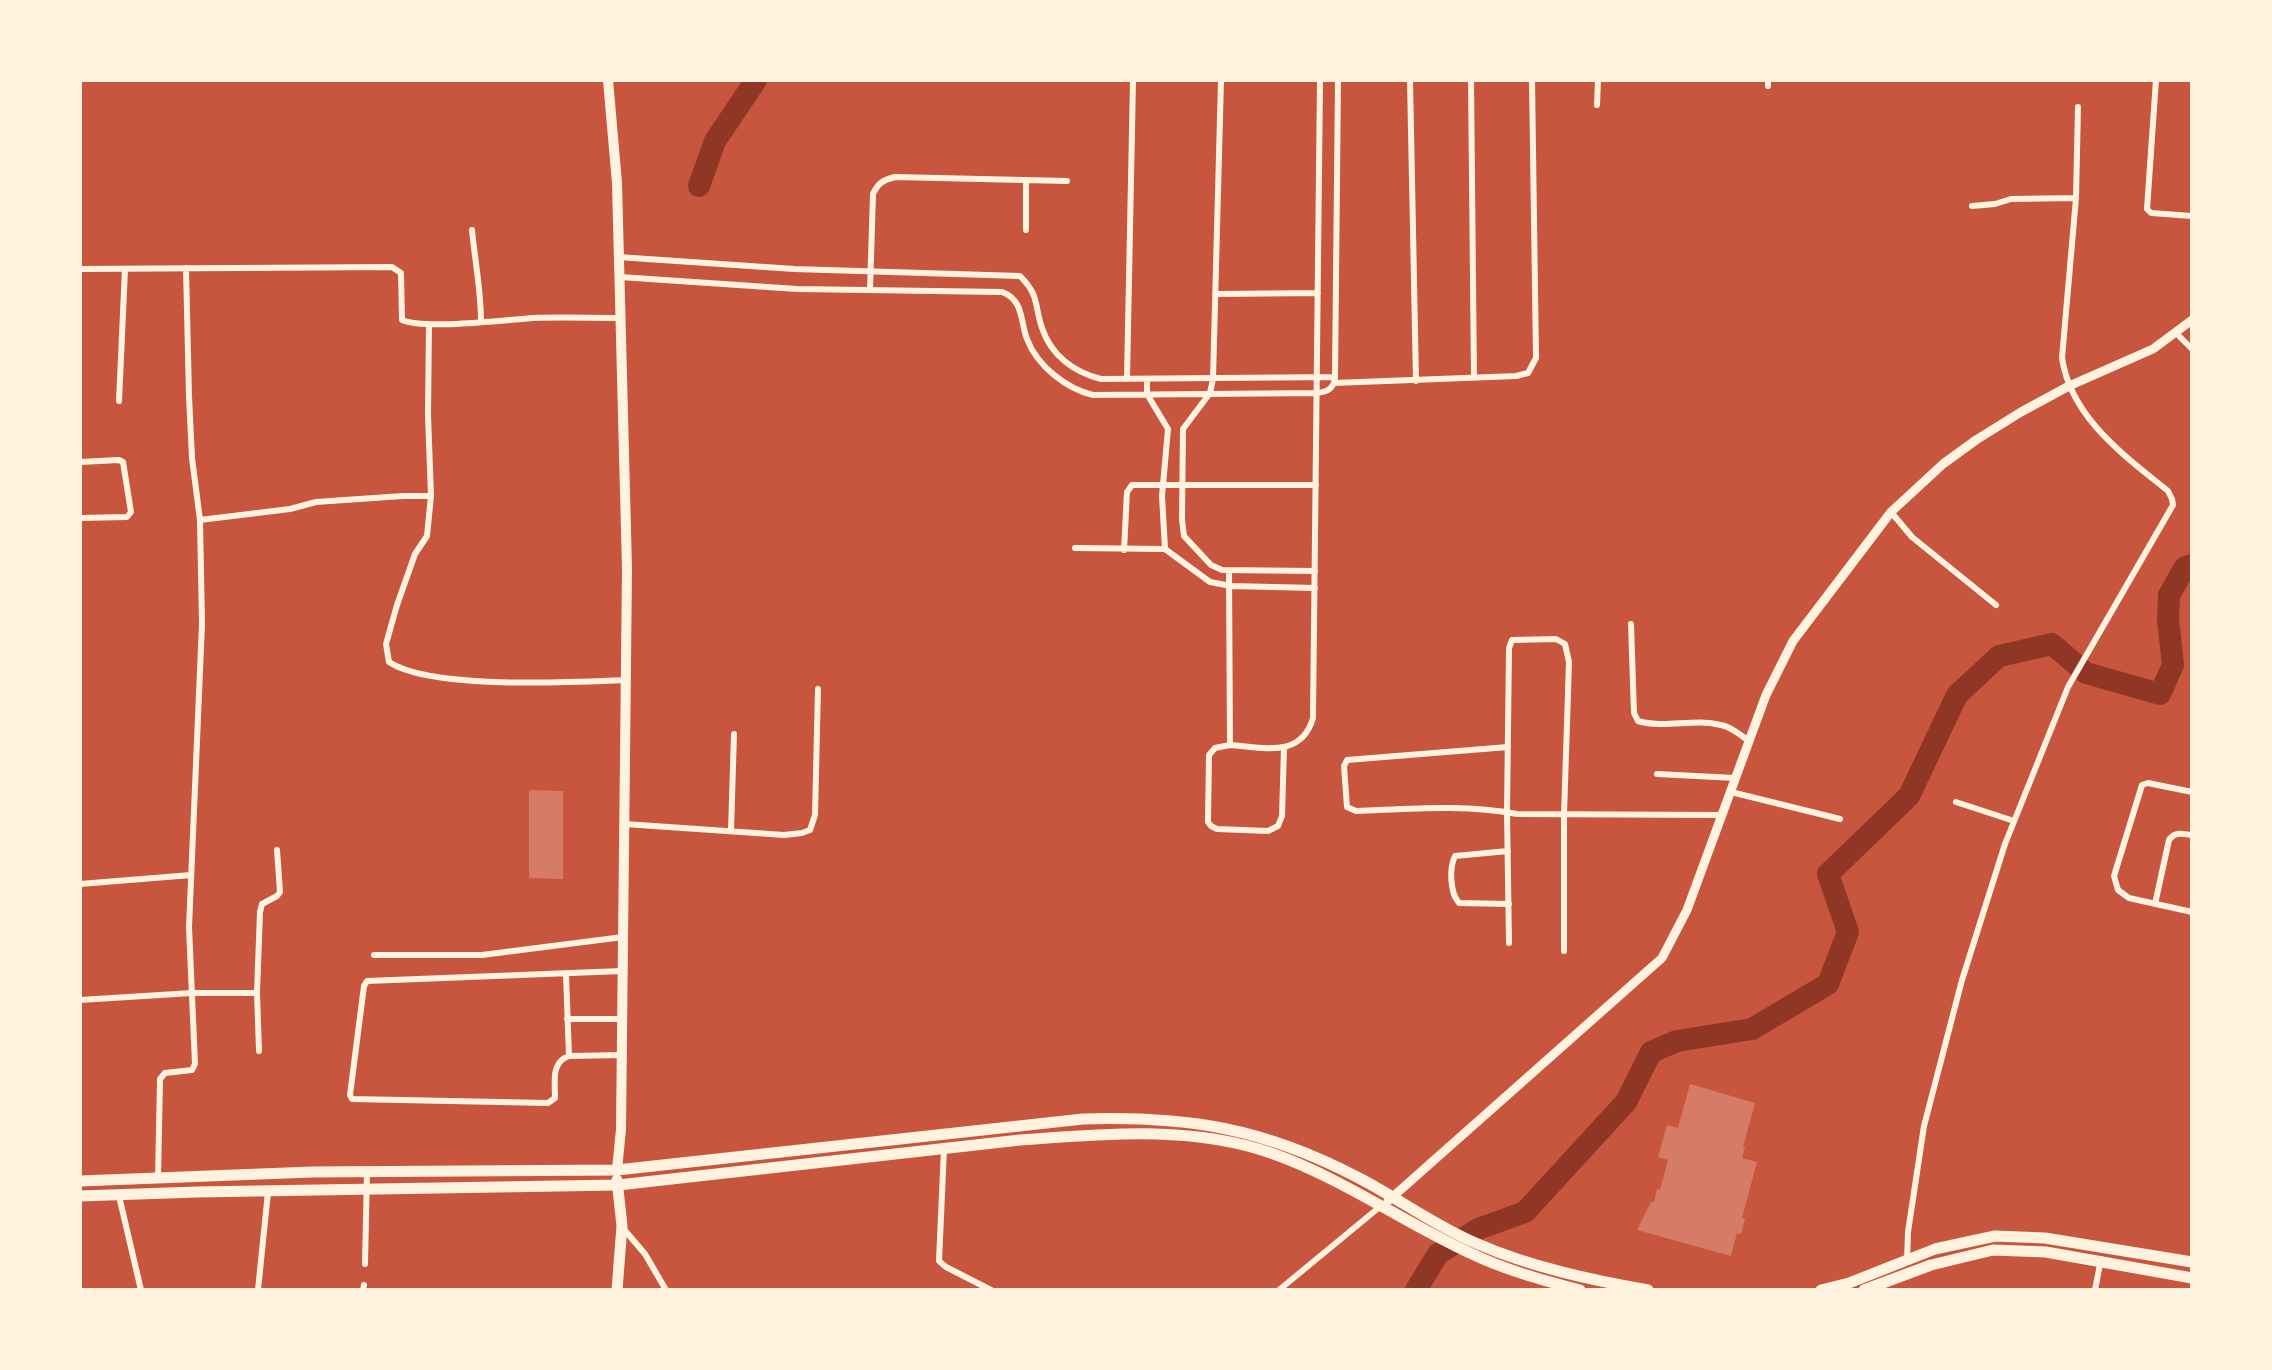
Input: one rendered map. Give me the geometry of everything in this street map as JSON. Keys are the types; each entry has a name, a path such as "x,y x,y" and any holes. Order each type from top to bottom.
{"main road":[{"path":"608,80 622,318 628,680 621,1129 617,1170 622,1226 617,1290"},
{"path":"80,1196 618,1185 1083,1119 1136,1118 1180,1120 1248,1132 1282,1143 1393,1197 1436,1229"},
{"path":"80,1180 617,1170 1082,1135 1178,1134 1270,1153 1436,1229 1509,1270 1580,1290"},
{"path":"224,1176 225,1191"},
{"path":"1472,1248 1648,1290"},
{"path":"1821,1290 1992,1250 2192,1262"},
{"path":"2102,1254 2192,1278"},
{"path":"1864,1290 1908,1267"}],"street":[{"path":"1126,378 1133,80"},
{"path":"1221,80 1213,378 1210,394 1184,429 1184,536 1211,565 1229,571 1315,570"},
{"path":"1284,748 1282,816 1278,826 1268,831 1217,829 1208,822 1209,755 1215,748 1284,748 1304,735 1312,718 1320,80"},
{"path":"620,277 797,289 1002,292 1010,295 1020,309 1028,342 1049,370 1080,392 1326,392 1334,380 1338,80"},
{"path":"1410,80 1416,381"},
{"path":"1471,80 1474,378"},
{"path":"618,257 871,272 1020,276 1033,291 1041,326 1054,352 1086,375 1101,379 1416,381 1516,376 1528,373 1536,358 1532,80"},
{"path":"1597,105 1598,80"},
{"path":"2156,80 2147,209 2150,213 2192,216"},
{"path":"1908,1267 1908,1232 1924,1126 1962,980 2005,844 2068,687 2168,515 2172,499 2168,491 2105,437 2083,410 2069,386 2062,358 2076,198 2078,107"},
{"path":"870,290 873,194 877,185 895,177 1066,181"},
{"path":"1026,180 1026,230"},
{"path":"1972,206 2011,199 2076,198"},
{"path":"472,230 481,322"},
{"path":"80,268 392,267 401,273 402,315 408,323 622,318"},
{"path":"158,1178 160,1079 166,1073 192,1070 195,1064 189,927 202,624 186,268"},
{"path":"119,401 125,269"},
{"path":"1216,294 1318,293"},
{"path":"1280,1290 1393,1197 1662,958 1688,910 1766,695 1793,641 1891,512 1942,464 1976,440 2069,386 2153,349 2192,320"},
{"path":"428,324 431,496 427,536 415,554 386,644 389,662 429,676 474,680 628,680"},
{"path":"2175,332 2192,349"},
{"path":"1147,379 1147,394 1168,429 1163,484 1165,549"},
{"path":"1168,429 1184,429"},
{"path":"80,462 122,461 131,512 127,518 80,518"},
{"path":"1124,550 1129,486 1316,484"},
{"path":"200,520 290,510 316,502 431,496"},
{"path":"1891,512 1938,561 1996,605"},
{"path":"1074,548 1165,549 1210,582 1315,588"},
{"path":"1229,571 1230,745"},
{"path":"1631,624 1634,713 1638,721 1716,724 1733,729 1750,741"},
{"path":"1510,943 1510,643 1562,641 1569,662 1564,951"},
{"path":"626,824 784,835 810,830 815,815 818,689"},
{"path":"731,831 734,734"},
{"path":"1508,747 1346,760 1347,807 1722,816"},
{"path":"1657,774 1736,778"},
{"path":"2192,792 2144,784 2114,876 2118,890 2129,898 2192,912"},
{"path":"1731,792 1840,819"},
{"path":"1956,802 2014,821"},
{"path":"2156,904 2169,840 2178,833 2192,835"},
{"path":"259,1050 260,908 280,892 277,850"},
{"path":"1508,852 1455,856 1452,872 1453,896 1458,903 1509,904"},
{"path":"80,884 191,875"},
{"path":"374,955 482,955 624,937"},
{"path":"622,1054 569,1056 558,1062 555,1098 548,1104 352,1099 350,1095 367,982 623,971"},
{"path":"566,974 569,1056"},
{"path":"80,1000 192,993 257,994"},
{"path":"567,1019 623,1019"},
{"path":"944,1148 939,1261 991,1290"},
{"path":"365,1264 367,1172"},
{"path":"258,1290 268,1192"},
{"path":"119,1194 141,1290"},
{"path":"622,1226 666,1290"},
{"path":"2095,1290 2102,1254"}],"building":[{"path":"529,790 563,791 563,879 529,878"},
{"path":"1690,1084 1755,1103 1742,1158 1757,1162 1741,1234 1737,1233 1731,1256 1637,1230 1654,1202 1657,1189 1660,1190 1668,1160 1658,1157 1667,1125 1678,1128"}],"waterway":[{"path":"699,186 715,141 756,80"},
{"path":"1416,1290 1438,1254 1478,1229 1525,1212 1626,1102 1651,1052 1677,1041 1752,1029 1828,984 1848,932 1828,874 1909,796 1957,695 1999,656 2052,644 2086,673 2160,694 2173,665 2169,595 2185,567 2192,565"}]}
